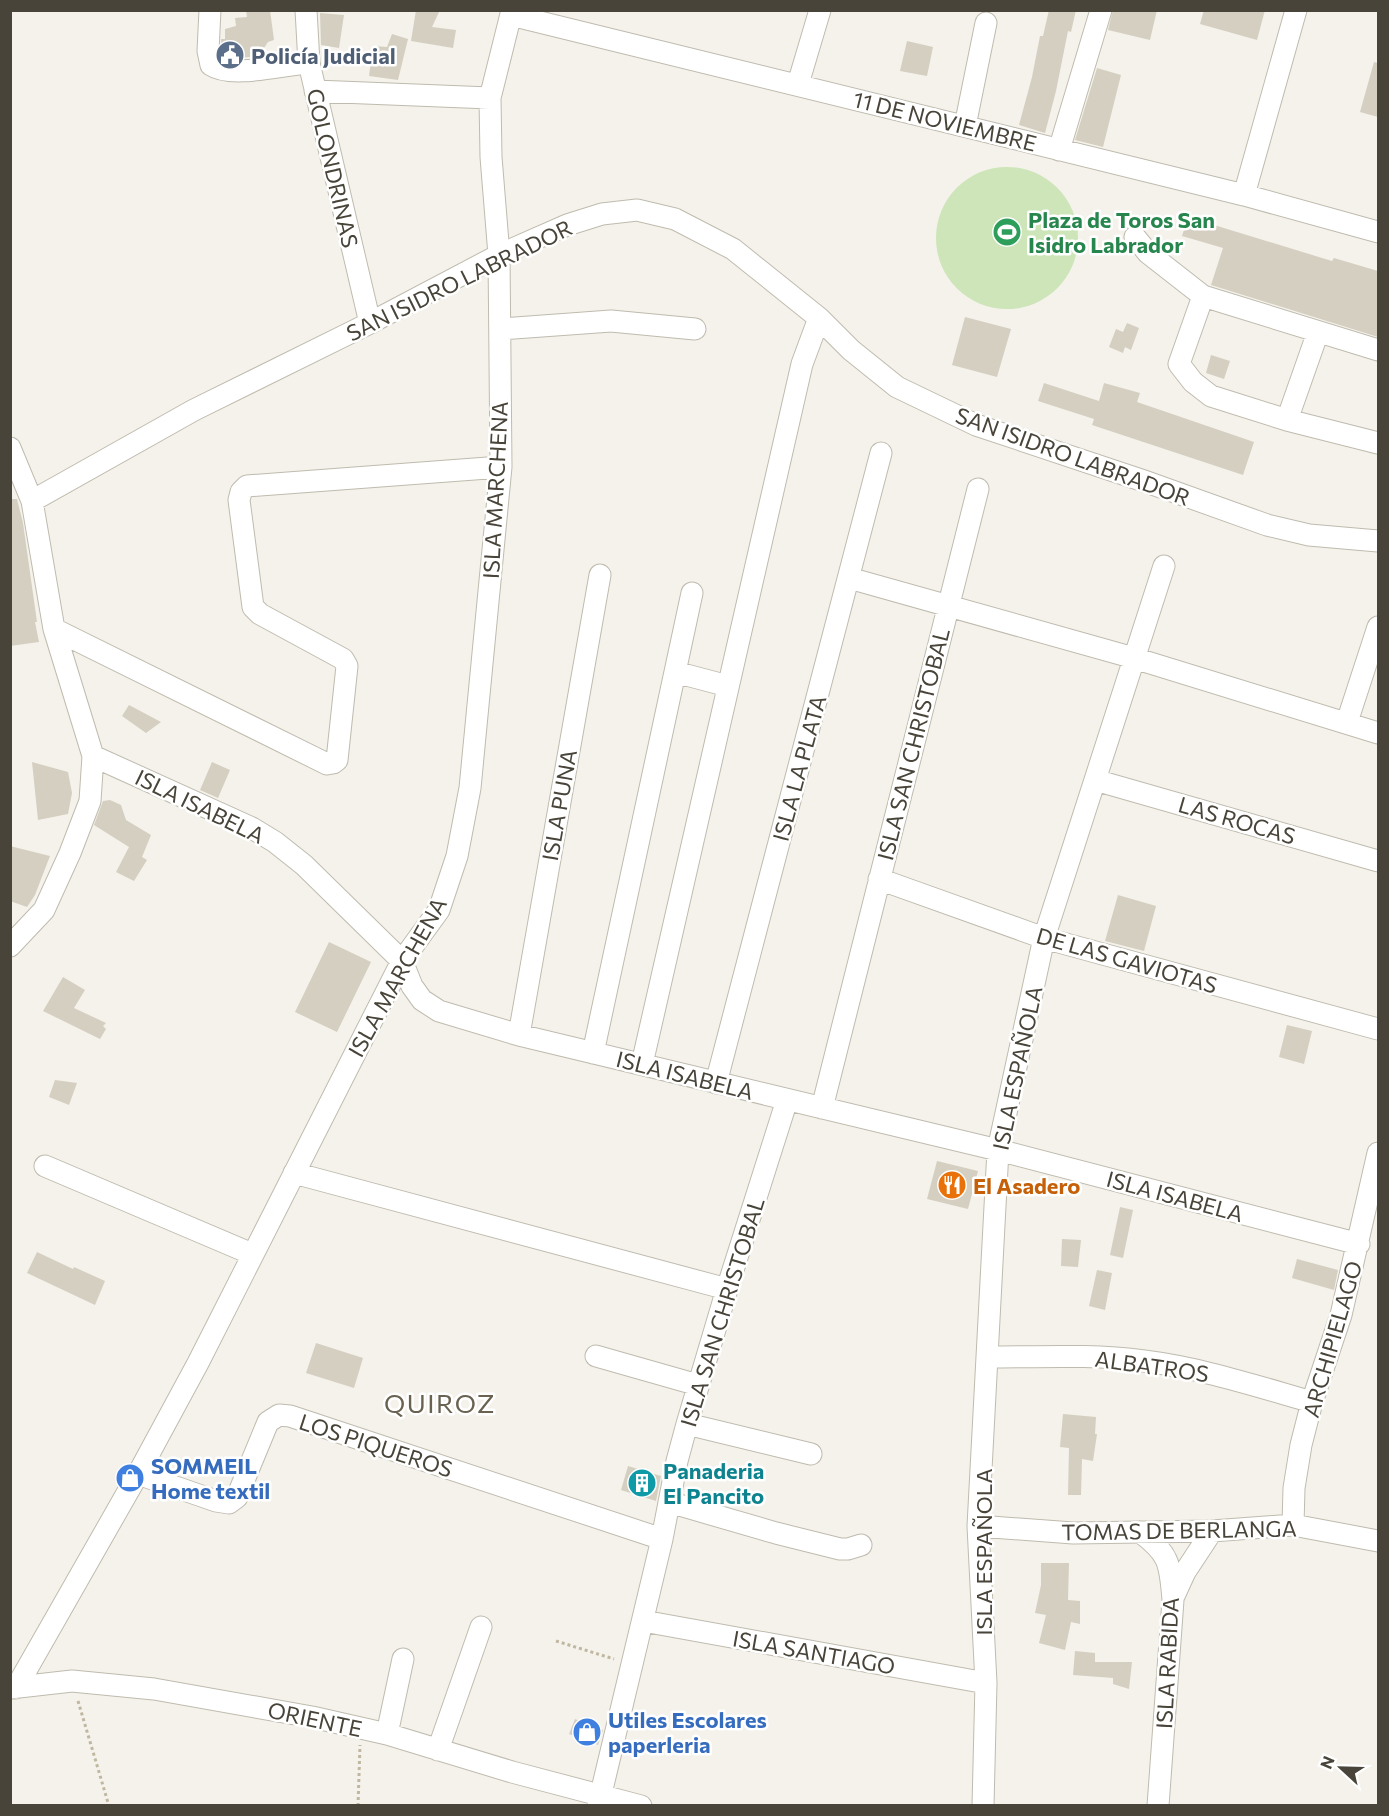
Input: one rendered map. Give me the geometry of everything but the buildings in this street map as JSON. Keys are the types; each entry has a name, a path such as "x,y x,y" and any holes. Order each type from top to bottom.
{"street":[{"path":"210,10 208,51 212,65 215,67 238,70 309,63"},
{"name":"GOLONDRINAS","path":"306,10 309,63 370,323"},
{"path":"798,84 820,10"},
{"path":"1059,150 1101,10"},
{"path":"1244,195 1296,10"},
{"name":"11 DE NOVIEMBRE","path":"512,13 1244,195 1378,232"},
{"name":"ISLA MARCHENA","path":"13,1688 138,1473 198,1363 402,961 439,910 457,856 470,788 501,467 500,255 491,157 490,98 512,13"},
{"path":"965,126 986,23"},
{"path":"315,91 490,98"},
{"name":"SAN ISIDRO LABRADOR","path":"32,501 194,410 370,323 500,255 576,222 602,214 637,210 675,219 733,249 819,318 851,350 897,387 976,425 1267,525 1310,535 1378,541"},
{"path":"1135,237 1148,253 1203,296 1378,350"},
{"path":"1203,296 1179,364 1182,371 1193,382 1211,396 1287,420 1378,444"},
{"path":"642,1064 802,364 819,318"},
{"path":"501,330 611,321 695,329"},
{"path":"1287,420 1318,332"},
{"name":"ISLA LA PLATA","path":"716,1083 881,453"},
{"path":"10,946 44,910 70,853 90,801 93,756 54,629 32,501 15,458"},
{"path":"54,629 327,764 333,763 337,760 347,666 343,659 260,614 254,607 239,500 241,492 247,486 501,467"},
{"path":"849,578 948,606 978,489"},
{"name":"ISLA ESPAÑOLA","path":"983,1806 986,1683 978,1526 998,1150 1044,938 1164,566"},
{"name":"ISLA PUNA","path":"519,1035 600,575"},
{"path":"593,1053 692,593"},
{"name":"ISLA SAN CHRISTOBAL","path":"822,1108 948,606 1134,658 1378,733"},
{"path":"1347,722 1378,627"},
{"path":"675,672 728,686"},
{"name":"ISLA ISABELA","path":"93,756 252,828 275,842 304,865 402,961 412,986 422,1000 439,1011 519,1035 998,1150 1359,1244"},
{"name":"LAS ROCAS","path":"1095,780 1378,861"},
{"name":"DE LAS GAVIOTAS","path":"879,879 1044,938 1378,1029"},
{"name":"ISLA SAN CHRISTOBAL","path":"602,1802 687,1424 787,1100"},
{"name":"ARCHIPIELAGO","path":"1293,1525 1294,1488 1301,1445 1312,1401 1341,1315 1378,1153"},
{"path":"45,1166 252,1254"},
{"path":"294,1173 727,1289"},
{"path":"596,1356 698,1385"},
{"name":"ALBATROS","path":"988,1357 1101,1357 1143,1360 1190,1368 1312,1401"},
{"name":"LOS PIQUEROS","path":"138,1473 216,1501 229,1503 237,1497 268,1422 279,1415 290,1416 662,1539"},
{"path":"687,1424 811,1454"},
{"path":"669,1502 840,1549 861,1545"},
{"name":"TOMAS DE BERLANGA","path":"978,1526 1073,1533 1212,1532 1293,1525 1378,1541"},
{"name":"ISLA RABIDA","path":"1140,1532 1157,1545 1165,1557 1170,1570 1173,1600 1158,1806"},
{"path":"1173,1600 1185,1572 1212,1532"},
{"name":"ISLA SANTIAGO","path":"643,1621 986,1683"},
{"path":"438,1750 481,1627"},
{"path":"387,1734 403,1659"},
{"name":"ORIENTE","path":"13,1688 72,1681 154,1689 312,1717 387,1734 602,1802 636,1805"}],"path":[{"path":"556,1641 632,1665"},
{"path":"72,1681 109,1806"},
{"path":"358,1806 361,1729"}],"green space":[{"name":"Plaza de Toros San Isidro Labrador","path":"1007,167 1034,173 1057,188 1072,211 1078,238 1072,265 1057,288 1034,303 1007,309 980,303 957,288 942,265 936,238 942,211 957,188 980,173"}],"place":[{"name":"Policía Judicial","path":"230,55"},
{"name":"Plaza de Toros San Isidro Labrador","path":"1007,232"},
{"name":"El Asadero","path":"952,1185"},
{"name":"SOMMEIL Home textil","path":"130,1478"},
{"name":"Panaderia El Pancito","path":"642,1483"},
{"name":"Utiles Escolares paperleria","path":"587,1732"}],"district":[{"name":"QUIROZ","path":"440,1402"}]}
